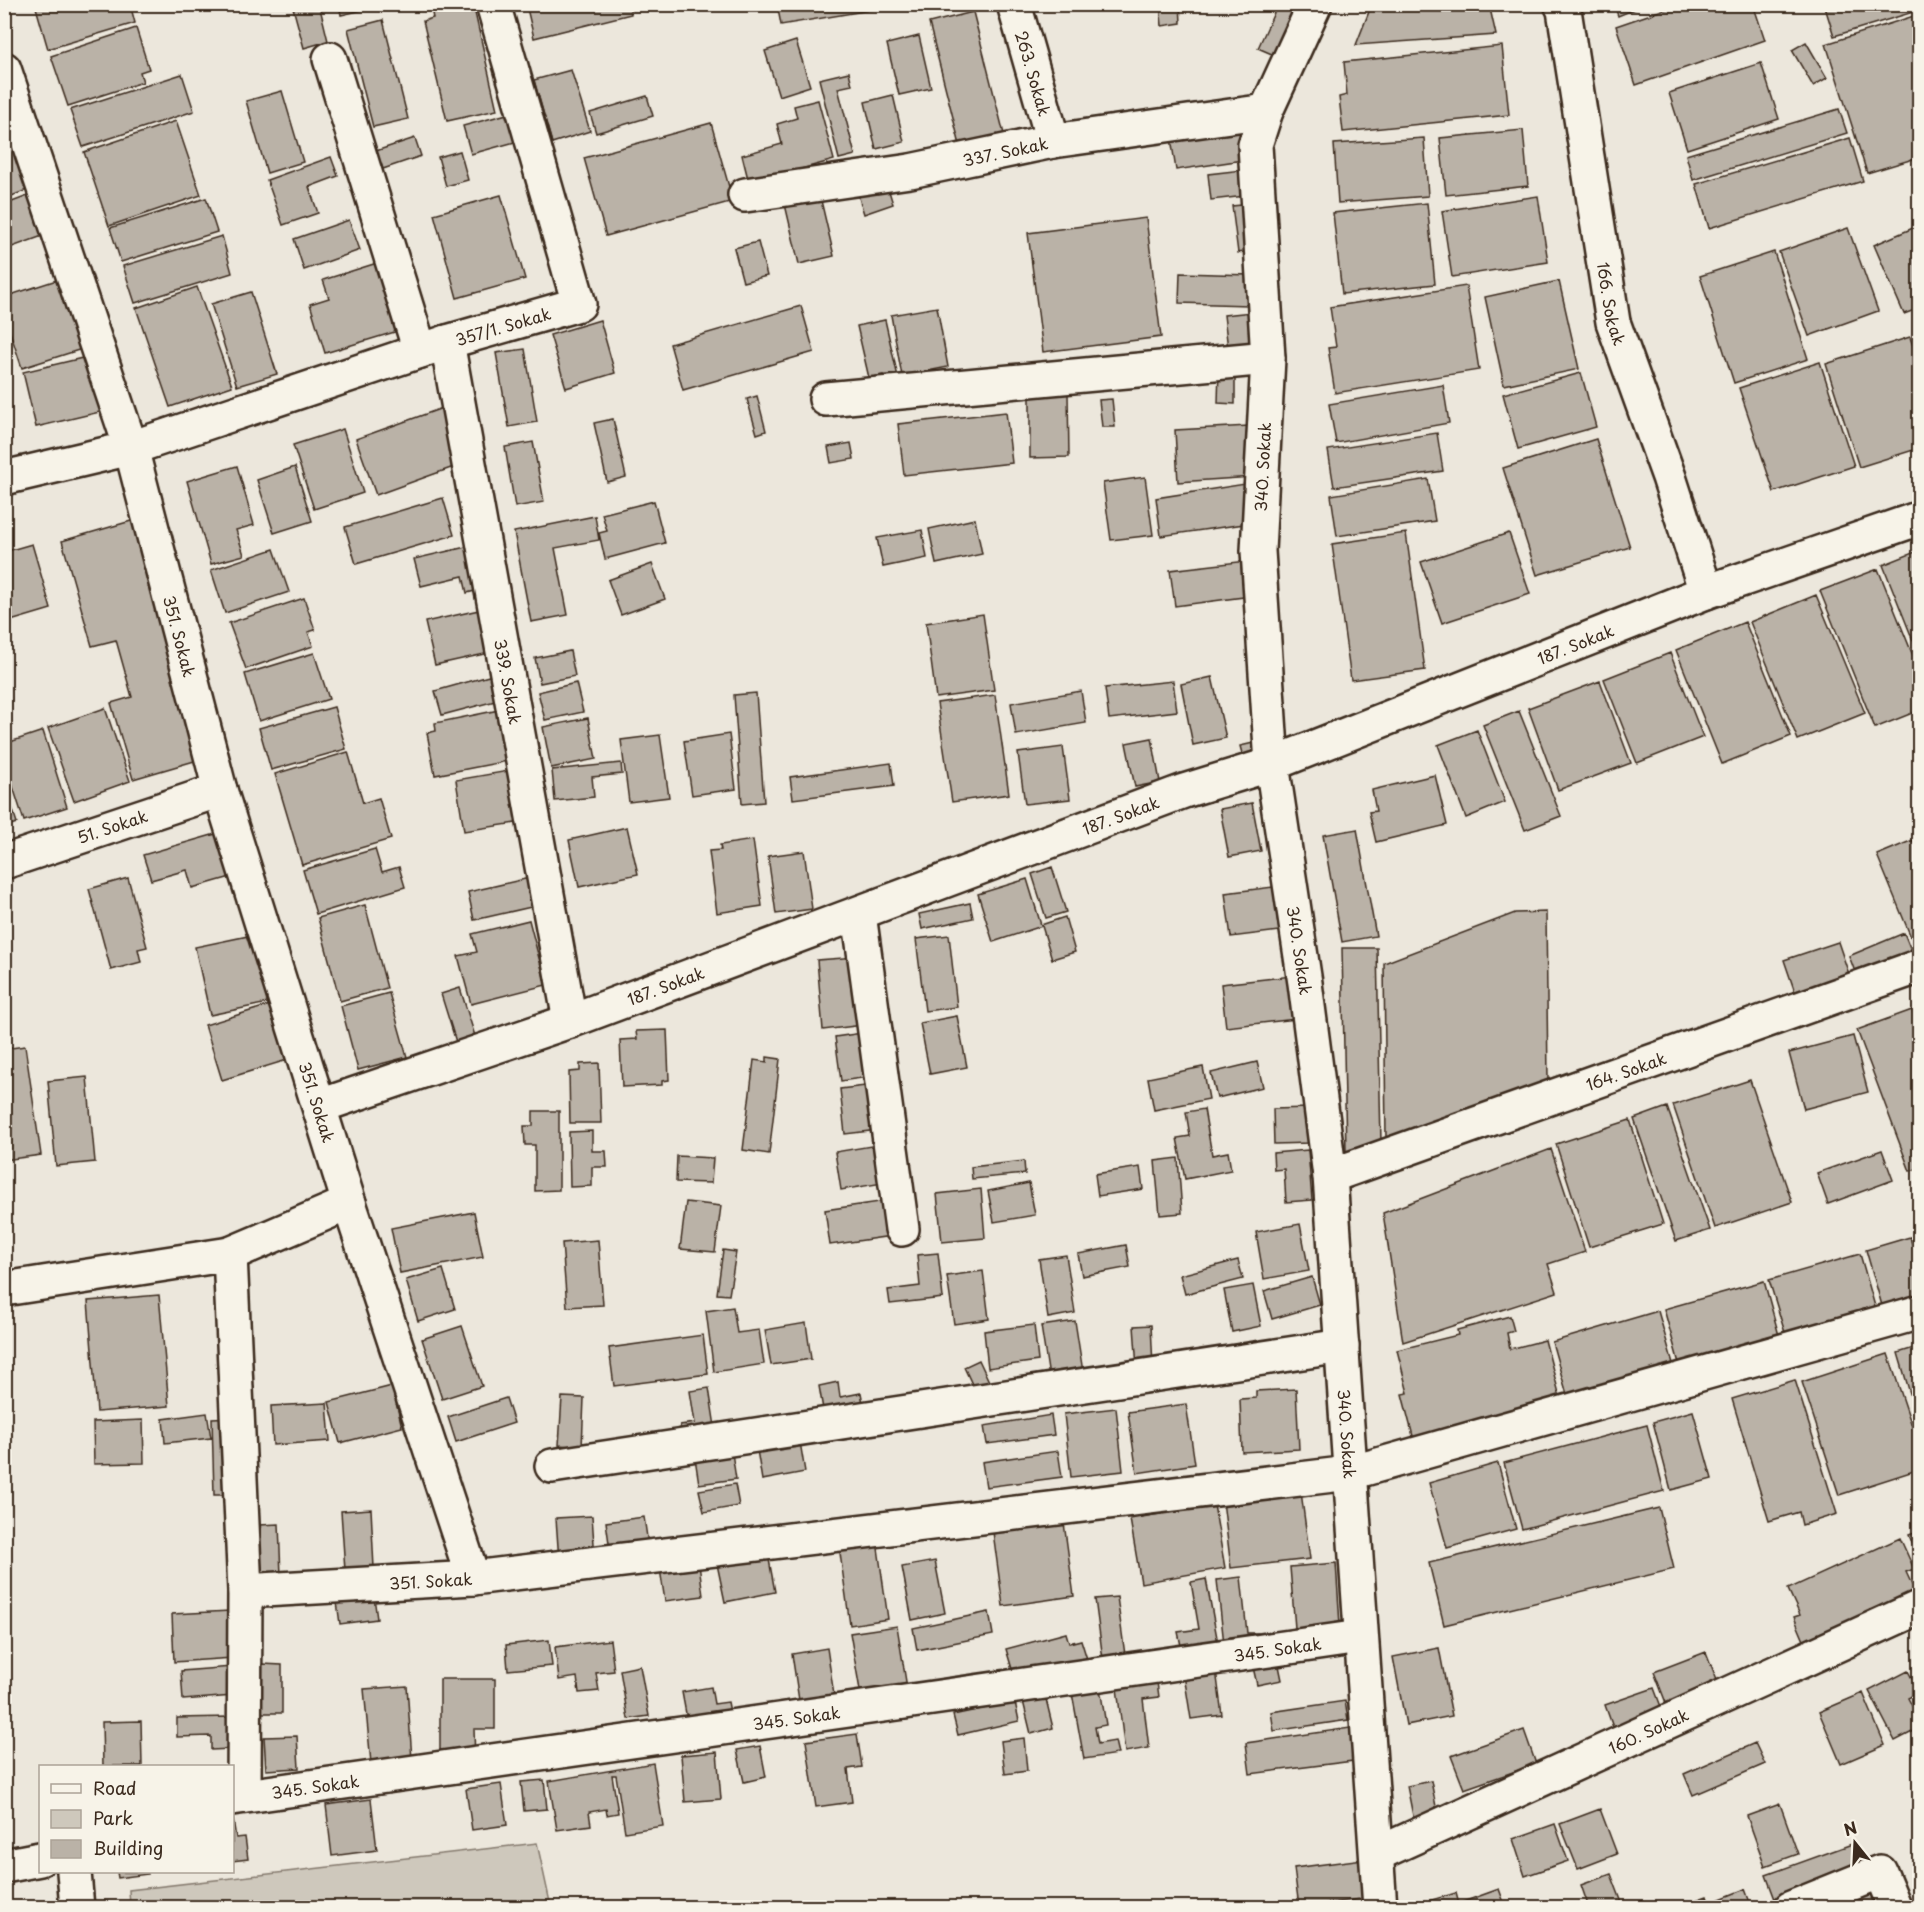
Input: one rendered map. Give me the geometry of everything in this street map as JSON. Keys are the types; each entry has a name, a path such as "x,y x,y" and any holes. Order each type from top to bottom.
{"street":[{"name":"357/1. Sokak","path":"4,478 131,448 434,346 579,304 493,4"},
{"name":"263. Sokak","path":"1014,4 1053,141"},
{"name":"340. Sokak","path":"1315,4 1266,111 1255,145 1268,358 1258,551 1272,764 1305,984 1330,1176 1380,1908"},
{"name":"166. Sokak","path":"1561,4 1564,10 1589,160 1613,322 1670,477 1706,592"},
{"name":"339. Sokak","path":"330,59 434,346 570,1021"},
{"name":"351. Sokak","path":"4,69 131,448 220,790 349,1203 473,1578 245,1591"},
{"name":"337. Sokak","path":"745,195 910,171 1053,141 1266,111"},
{"path":"826,399 1268,358"},
{"name":"187. Sokak","path":"320,1106 570,1021 1184,791 1272,764 1706,592 1920,518"},
{"name":"51. Sokak","path":"4,862 220,790"},
{"path":"859,914 902,1229"},
{"name":"164. Sokak","path":"1330,1176 1920,966"},
{"path":"4,1289 230,1254 349,1203"},
{"path":"230,1254 245,1591 238,1797"},
{"path":"473,1578 1350,1473 1920,1312"},
{"path":"552,1466 1342,1346"},
{"name":"160. Sokak","path":"1377,1854 1920,1607"},
{"name":"345. Sokak","path":"238,1797 1360,1637"},
{"path":"4,1866 39,1859"},
{"path":"1791,1908 1880,1872 1895,1908"},
{"path":"74,1873 77,1908"}],"green space":[{"path":"537,1843 551,1907 130,1907 129,1890"}],"building":[{"path":"35,4 130,4 135,23 48,49"},
{"path":"292,4 319,4 328,41 304,48"},
{"path":"339,4 376,4 376,7 341,15"},
{"path":"430,4 473,4 497,110 447,121 423,21 433,18"},
{"path":"526,4 629,4 631,14 534,38"},
{"path":"777,4 906,4 781,25"},
{"path":"1160,4 1180,4 1181,23 1162,26"},
{"path":"1278,4 1313,4 1288,61 1258,48"},
{"path":"1372,4 1489,4 1496,35 1356,45"},
{"path":"1614,4 1647,4 1618,16"},
{"path":"1680,4 1753,4 1765,40 1636,85 1616,26"},
{"path":"1824,4 1920,4 1920,10 1834,36"},
{"path":"973,12 1006,142 962,153 929,23"},
{"path":"1920,14 1920,157 1867,173 1826,44"},
{"path":"383,20 408,119 373,127 348,29"},
{"path":"136,28 149,69 140,72 143,82 68,106 51,56"},
{"path":"919,36 931,88 899,95 887,44"},
{"path":"796,41 810,86 779,96 765,51"},
{"path":"1806,42 1827,78 1813,86 1792,50"},
{"path":"1502,46 1509,115 1343,132 1339,97 1347,95 1344,62"},
{"path":"1761,63 1779,119 1687,149 1669,93"},
{"path":"571,70 590,131 552,143 534,80"},
{"path":"849,72 852,85 838,88 855,155 839,159 819,79"},
{"path":"182,74 194,111 83,147 70,110"},
{"path":"282,91 303,162 267,173 246,101"},
{"path":"893,95 904,142 876,149 865,102"},
{"path":"647,96 653,116 596,133 590,113"},
{"path":"818,100 834,160 749,183 742,155 782,144 777,124 797,118 794,106"},
{"path":"1839,109 1847,133 1693,180 1686,155"},
{"path":"507,114 515,142 471,154 463,126"},
{"path":"4,115 32,188 4,199"},
{"path":"176,121 201,195 109,226 84,152"},
{"path":"711,123 733,201 606,236 584,158"},
{"path":"1244,127 1249,159 1176,170 1171,138"},
{"path":"1523,130 1528,186 1446,195 1440,138"},
{"path":"415,138 421,156 383,169 376,151"},
{"path":"1424,138 1428,196 1338,203 1334,144"},
{"path":"1850,138 1863,181 1709,228 1696,184"},
{"path":"460,151 468,180 446,186 438,157"},
{"path":"331,157 338,176 309,187 318,213 283,225 267,180"},
{"path":"1251,169 1254,195 1211,200 1208,174"},
{"path":"885,178 893,204 864,214 856,188"},
{"path":"819,192 834,256 799,264 784,200"},
{"path":"33,194 48,234 4,250 4,205"},
{"path":"501,195 525,279 457,298 434,214"},
{"path":"1538,196 1548,262 1452,277 1442,211"},
{"path":"206,198 217,232 121,262 110,228"},
{"path":"1427,203 1435,284 1342,294 1333,213"},
{"path":"1252,204 1257,250 1238,253 1232,206"},
{"path":"1146,218 1161,337 1043,352 1028,233"},
{"path":"349,220 360,250 304,270 294,239"},
{"path":"1920,225 1920,308 1904,314 1874,245"},
{"path":"1848,228 1878,311 1809,336 1779,252"},
{"path":"222,236 232,273 135,303 123,266"},
{"path":"758,242 767,276 743,282 734,248"},
{"path":"1774,252 1808,359 1734,383 1700,276"},
{"path":"377,263 398,331 325,353 310,304 329,298 323,280"},
{"path":"1180,273 1250,275 1249,305 1179,303"},
{"path":"63,278 85,348 22,368 4,314 4,297"},
{"path":"1559,281 1579,369 1504,385 1485,297"},
{"path":"1466,286 1479,370 1335,393 1328,348 1336,347 1330,307"},
{"path":"197,287 232,386 170,407 136,308"},
{"path":"251,292 277,374 237,386 211,304"},
{"path":"801,306 814,352 683,390 670,344"},
{"path":"937,307 948,367 902,376 891,315"},
{"path":"1261,311 1265,345 1228,349 1224,315"},
{"path":"600,320 615,373 566,388 550,335"},
{"path":"885,320 898,377 884,381 883,375 869,378 857,326"},
{"path":"1910,337 1920,367 1920,448 1859,467 1826,364"},
{"path":"525,349 537,422 509,427 496,353"},
{"path":"91,356 104,411 36,427 23,372"},
{"path":"1820,362 1854,466 1774,492 1739,388"},
{"path":"1219,369 1235,370 1235,404 1218,403"},
{"path":"1581,373 1596,427 1518,449 1503,394"},
{"path":"1443,385 1449,423 1336,443 1329,404"},
{"path":"1068,394 1069,457 1030,458 1030,395"},
{"path":"757,396 766,431 757,434 747,399"},
{"path":"1112,399 1115,427 1102,427 1099,400"},
{"path":"448,406 462,464 376,495 356,439"},
{"path":"1006,412 1012,463 904,475 898,424"},
{"path":"613,419 626,477 607,482 594,423"},
{"path":"1249,426 1253,477 1178,482 1175,430"},
{"path":"343,429 363,493 314,509 293,445"},
{"path":"1437,433 1443,471 1334,487 1328,450"},
{"path":"1596,439 1630,547 1537,575 1503,468"},
{"path":"533,442 544,502 515,507 505,447"},
{"path":"851,443 854,459 831,463 828,447"},
{"path":"237,466 254,525 236,530 244,555 211,564 187,481"},
{"path":"295,467 312,521 274,533 257,480"},
{"path":"1145,477 1153,535 1111,540 1103,483"},
{"path":"1428,479 1435,521 1337,536 1331,495"},
{"path":"1245,484 1251,523 1161,536 1156,498"},
{"path":"443,498 454,535 356,564 345,527"},
{"path":"654,501 665,543 605,559 599,533 607,531 602,514"},
{"path":"595,516 599,540 555,548 568,615 531,622 514,532"},
{"path":"138,519 208,757 133,779 111,703 132,697 116,640 92,646 62,541"},
{"path":"975,519 982,554 936,564 929,529"},
{"path":"922,530 927,558 883,567 877,538"},
{"path":"1406,533 1425,670 1351,680 1332,544"},
{"path":"1509,533 1530,594 1442,623 1421,562"},
{"path":"32,544 51,609 4,623 4,552"},
{"path":"479,544 490,587 467,593 463,576 421,586 414,559"},
{"path":"274,549 289,592 225,613 211,570"},
{"path":"1920,550 1920,658 1883,565"},
{"path":"1247,561 1251,596 1175,606 1170,570"},
{"path":"652,564 665,599 621,615 608,580"},
{"path":"1878,569 1920,673 1920,710 1875,728 1820,591"},
{"path":"1816,595 1865,713 1798,740 1750,622"},
{"path":"304,598 315,630 308,632 313,646 246,669 229,623"},
{"path":"479,610 489,653 435,665 425,622"},
{"path":"983,614 994,690 936,698 926,623"},
{"path":"1745,622 1791,736 1722,764 1676,650"},
{"path":"570,651 575,676 540,683 535,658"},
{"path":"314,653 329,699 259,721 245,674"},
{"path":"1670,653 1703,737 1637,763 1604,679"},
{"path":"496,674 503,699 442,715 435,691"},
{"path":"1212,677 1226,738 1193,745 1181,684"},
{"path":"1173,681 1177,711 1109,719 1105,688"},
{"path":"1600,681 1631,763 1558,790 1528,708"},
{"path":"576,683 583,712 545,720 538,692"},
{"path":"1081,691 1086,723 1016,735 1011,703"},
{"path":"756,693 764,802 742,804 734,695"},
{"path":"995,695 1009,794 952,802 937,703"},
{"path":"334,707 346,749 271,770 259,728"},
{"path":"105,708 130,781 74,801 48,728"},
{"path":"504,709 513,760 435,775 427,733 436,731 435,723"},
{"path":"1519,711 1561,816 1525,830 1483,725"},
{"path":"588,718 596,759 551,768 543,727"},
{"path":"1477,730 1505,802 1466,818 1438,745"},
{"path":"43,731 67,807 24,821 4,759 4,744"},
{"path":"729,734 736,789 692,795 684,741"},
{"path":"660,735 669,797 629,802 621,740"},
{"path":"1152,738 1160,782 1135,787 1126,743"},
{"path":"1258,742 1264,763 1246,768 1240,746"},
{"path":"1063,747 1070,799 1025,804 1018,753"},
{"path":"348,752 363,803 379,798 391,839 302,865 275,774"},
{"path":"621,763 622,774 592,777 594,797 555,801 552,770"},
{"path":"891,763 894,786 793,799 790,777"},
{"path":"514,770 522,822 464,831 456,780"},
{"path":"1435,775 1447,825 1376,842 1369,812 1376,811 1372,790"},
{"path":"4,783 17,823 4,827"},
{"path":"1252,803 1261,851 1229,857 1220,809"},
{"path":"627,827 638,874 579,887 569,840"},
{"path":"1357,829 1376,936 1342,942 1323,835"},
{"path":"226,831 238,875 192,888 187,870 151,880 143,855"},
{"path":"753,840 762,906 717,913 709,851 721,850 720,845"},
{"path":"1913,840 1920,856 1918,954 1877,855"},
{"path":"375,849 382,872 399,867 405,887 316,914 303,870"},
{"path":"804,851 812,909 776,914 768,856"},
{"path":"1052,867 1066,912 1046,918 1032,874"},
{"path":"534,877 540,905 474,920 468,892"},
{"path":"128,878 147,947 138,949 141,962 111,970 89,889"},
{"path":"1027,879 1041,925 1065,917 1075,952 1052,959 1042,926 993,942 978,894"},
{"path":"1273,887 1279,931 1231,937 1225,893"},
{"path":"970,903 973,918 922,929 919,914"},
{"path":"365,905 387,988 340,1001 318,918"},
{"path":"1546,912 1548,1081 1386,1139 1384,963 1515,913"},
{"path":"529,920 546,985 471,1004 458,956 477,952 472,934"},
{"path":"1904,933 1913,955 1857,977 1849,956"},
{"path":"253,935 268,1003 210,1015 195,947"},
{"path":"949,935 957,1007 925,1011 916,939"},
{"path":"1838,942 1851,980 1797,998 1784,960"},
{"path":"1342,948 1377,948 1381,1144 1346,1152"},
{"path":"857,957 863,1025 823,1030 817,960"},
{"path":"1292,976 1296,1019 1226,1027 1221,984"},
{"path":"460,988 475,1036 456,1042 441,994"},
{"path":"389,993 407,1057 358,1070 341,1006"},
{"path":"270,1005 287,1060 222,1080 205,1025"},
{"path":"1912,1010 1920,1030 1920,1168 1910,1171 1857,1030"},
{"path":"957,1016 967,1067 930,1074 920,1023"},
{"path":"667,1030 669,1080 662,1081 662,1085 622,1087 620,1040 637,1039 636,1031"},
{"path":"869,1032 875,1076 841,1081 835,1037"},
{"path":"1853,1036 1868,1092 1804,1109 1789,1053"},
{"path":"25,1046 41,1155 4,1160 4,1049"},
{"path":"767,1057 780,1059 769,1154 743,1150 754,1060 767,1062"},
{"path":"1257,1062 1263,1087 1217,1098 1211,1073"},
{"path":"599,1063 601,1123 570,1123 569,1072 580,1071 580,1064"},
{"path":"1203,1067 1209,1099 1154,1110 1148,1078"},
{"path":"87,1077 95,1162 56,1166 48,1081"},
{"path":"1750,1080 1792,1202 1715,1228 1673,1105"},
{"path":"874,1085 878,1130 845,1134 840,1089"},
{"path":"1667,1107 1710,1230 1676,1241 1634,1119"},
{"path":"1309,1108 1310,1143 1274,1144 1273,1109"},
{"path":"1204,1109 1212,1155 1228,1152 1231,1170 1185,1179 1177,1138 1190,1136 1186,1112"},
{"path":"533,1111 559,1111 559,1190 535,1191 535,1145 525,1145 524,1126 533,1126"},
{"path":"1630,1120 1663,1224 1589,1247 1556,1144"},
{"path":"592,1131 592,1151 606,1151 607,1167 592,1167 592,1186 570,1187 569,1132"},
{"path":"877,1145 883,1183 841,1190 835,1152"},
{"path":"1551,1149 1585,1252 1548,1264 1557,1292 1403,1342 1383,1213"},
{"path":"1308,1150 1312,1200 1286,1202 1284,1169 1274,1170 1273,1153"},
{"path":"1882,1150 1893,1180 1828,1204 1817,1173"},
{"path":"677,1156 713,1158 711,1183 676,1182"},
{"path":"1178,1158 1182,1213 1160,1215 1155,1161"},
{"path":"1024,1161 1025,1174 972,1179 971,1167"},
{"path":"1140,1167 1143,1189 1098,1196 1095,1174"},
{"path":"1029,1183 1035,1215 994,1222 988,1191"},
{"path":"981,1189 985,1238 942,1242 937,1194"},
{"path":"886,1201 891,1236 830,1245 825,1210"},
{"path":"686,1202 721,1206 715,1252 680,1249"},
{"path":"474,1212 483,1257 400,1273 391,1228"},
{"path":"1300,1224 1309,1271 1264,1279 1256,1232"},
{"path":"1910,1237 1920,1271 1920,1299 1883,1309 1866,1250"},
{"path":"598,1240 603,1305 567,1307 562,1243"},
{"path":"1126,1245 1130,1267 1082,1276 1078,1254"},
{"path":"723,1250 736,1252 729,1295 717,1294"},
{"path":"938,1253 943,1298 890,1304 888,1290 920,1286 917,1255"},
{"path":"1860,1254 1876,1310 1786,1336 1769,1280"},
{"path":"1066,1255 1075,1313 1048,1318 1039,1259"},
{"path":"1238,1260 1243,1279 1185,1294 1180,1275"},
{"path":"443,1269 455,1309 418,1321 406,1280"},
{"path":"983,1271 989,1319 954,1324 947,1276"},
{"path":"1312,1277 1320,1305 1272,1319 1264,1291"},
{"path":"1764,1281 1780,1339 1680,1367 1664,1309"},
{"path":"1253,1285 1261,1326 1232,1332 1224,1290"},
{"path":"159,1295 169,1406 97,1412 88,1301"},
{"path":"733,1307 737,1333 759,1330 764,1364 714,1372 706,1311"},
{"path":"1658,1311 1674,1367 1568,1398 1552,1342"},
{"path":"1510,1316 1514,1331 1507,1333 1510,1349 1545,1340 1561,1401 1414,1440 1402,1394 1408,1393 1397,1350 1458,1335 1457,1330"},
{"path":"1075,1321 1083,1372 1049,1377 1041,1326"},
{"path":"806,1323 811,1359 771,1365 765,1330"},
{"path":"1034,1325 1038,1361 988,1368 984,1331"},
{"path":"1151,1325 1153,1367 1137,1368 1134,1326"},
{"path":"462,1326 482,1386 442,1399 422,1339"},
{"path":"703,1335 708,1374 614,1386 609,1348"},
{"path":"1920,1346 1920,1427 1898,1353"},
{"path":"1888,1354 1920,1450 1920,1469 1839,1495 1802,1382"},
{"path":"979,1360 993,1390 978,1397 964,1367"},
{"path":"1795,1380 1837,1514 1802,1525 1799,1512 1769,1521 1732,1399"},
{"path":"838,1382 840,1397 861,1393 865,1413 825,1421 819,1386"},
{"path":"392,1386 402,1427 340,1443 329,1402"},
{"path":"709,1388 716,1433 682,1438 680,1425 695,1423 690,1391"},
{"path":"1296,1389 1299,1449 1242,1452 1240,1399 1256,1398 1256,1391"},
{"path":"562,1397 584,1398 582,1447 559,1445"},
{"path":"506,1398 514,1423 456,1442 448,1417"},
{"path":"327,1403 330,1441 273,1445 271,1406"},
{"path":"1186,1404 1195,1464 1137,1473 1128,1412"},
{"path":"1116,1408 1123,1471 1071,1477 1064,1414"},
{"path":"1693,1411 1712,1479 1671,1490 1653,1422"},
{"path":"207,1413 211,1438 165,1443 163,1419"},
{"path":"1051,1415 1054,1435 987,1444 984,1426"},
{"path":"232,1417 233,1495 214,1495 212,1418"},
{"path":"143,1420 144,1463 94,1464 93,1422"},
{"path":"1647,1425 1664,1491 1522,1529 1504,1463"},
{"path":"800,1442 805,1472 762,1480 757,1450"},
{"path":"1058,1451 1062,1477 986,1487 982,1462"},
{"path":"732,1453 736,1479 699,1484 695,1458"},
{"path":"1498,1463 1516,1529 1447,1548 1429,1483"},
{"path":"735,1484 739,1506 704,1512 699,1490"},
{"path":"1301,1492 1310,1559 1231,1568 1223,1501"},
{"path":"1214,1505 1225,1568 1141,1583 1130,1519"},
{"path":"1659,1508 1674,1569 1444,1625 1429,1563"},
{"path":"371,1509 374,1568 345,1570 341,1511"},
{"path":"592,1516 595,1558 559,1561 556,1518"},
{"path":"644,1517 649,1551 611,1557 606,1522"},
{"path":"1064,1523 1074,1596 1003,1606 993,1532"},
{"path":"279,1524 281,1576 262,1576 259,1525"},
{"path":"1920,1531 1920,1563 1909,1535"},
{"path":"1900,1538 1914,1569 1906,1572 1919,1600 1808,1650 1794,1617 1800,1615 1788,1589"},
{"path":"877,1541 888,1619 850,1625 839,1546"},
{"path":"768,1554 775,1592 725,1602 717,1564"},
{"path":"935,1561 945,1613 912,1620 902,1567"},
{"path":"1336,1563 1340,1625 1295,1628 1290,1567"},
{"path":"699,1564 703,1596 665,1601 660,1569"},
{"path":"1241,1577 1247,1633 1258,1633 1259,1641 1224,1644 1217,1580"},
{"path":"1206,1579 1218,1643 1182,1650 1178,1632 1199,1629 1191,1582"},
{"path":"374,1597 377,1619 340,1624 337,1602"},
{"path":"1117,1597 1125,1655 1103,1659 1095,1599"},
{"path":"230,1611 233,1658 174,1662 172,1614"},
{"path":"989,1612 993,1635 917,1650 913,1628"},
{"path":"897,1626 907,1688 861,1696 850,1633"},
{"path":"1066,1633 1069,1643 1081,1640 1087,1659 1015,1679 1006,1649"},
{"path":"549,1640 552,1666 508,1670 506,1645"},
{"path":"610,1640 614,1671 596,1673 599,1691 579,1693 577,1677 559,1680 555,1647"},
{"path":"827,1648 835,1702 800,1707 792,1654"},
{"path":"1439,1648 1452,1716 1406,1725 1393,1657"},
{"path":"1706,1652 1720,1688 1668,1708 1654,1672"},
{"path":"1278,1661 1282,1680 1257,1685 1253,1667"},
{"path":"262,1664 282,1665 282,1713 262,1713"},
{"path":"640,1666 649,1716 628,1719 620,1670"},
{"path":"232,1667 233,1696 183,1700 181,1671"},
{"path":"1216,1670 1222,1715 1191,1719 1184,1675"},
{"path":"1908,1671 1919,1692 1908,1698 1920,1721 1920,1728 1895,1741 1869,1691"},
{"path":"440,1679 495,1679 495,1729 474,1729 475,1761 440,1762"},
{"path":"1157,1682 1159,1697 1143,1699 1149,1748 1125,1752 1117,1688"},
{"path":"407,1686 412,1760 371,1763 364,1689"},
{"path":"711,1687 714,1704 728,1702 732,1722 689,1730 682,1692"},
{"path":"1100,1688 1106,1725 1095,1727 1098,1744 1115,1741 1118,1754 1084,1759 1072,1693"},
{"path":"1654,1688 1663,1712 1614,1730 1605,1705"},
{"path":"1863,1693 1885,1745 1841,1764 1819,1712"},
{"path":"1045,1695 1053,1728 1031,1734 1023,1701"},
{"path":"1345,1701 1348,1720 1274,1731 1271,1712"},
{"path":"1015,1702 1019,1721 958,1735 953,1715"},
{"path":"230,1717 231,1749 211,1750 211,1736 177,1737 177,1718"},
{"path":"141,1721 142,1765 103,1765 102,1722"},
{"path":"1357,1727 1361,1760 1250,1774 1246,1743"},
{"path":"1524,1730 1536,1764 1464,1789 1451,1756"},
{"path":"857,1734 862,1767 848,1769 852,1802 816,1807 806,1741"},
{"path":"297,1736 299,1768 266,1770 264,1737"},
{"path":"1024,1738 1027,1771 1005,1774 1001,1741"},
{"path":"1755,1743 1765,1764 1693,1795 1684,1774"},
{"path":"760,1746 766,1777 744,1782 737,1750"},
{"path":"717,1752 721,1799 685,1802 681,1755"},
{"path":"653,1763 663,1826 625,1832 616,1775 612,1775 618,1813 607,1815 606,1809 589,1812 591,1825 557,1830 549,1781"},
{"path":"544,1780 547,1809 524,1811 521,1782"},
{"path":"1431,1781 1439,1822 1415,1826 1407,1786"},
{"path":"501,1784 507,1825 472,1830 466,1789"},
{"path":"371,1799 377,1850 332,1856 326,1805"},
{"path":"1780,1804 1798,1854 1765,1866 1747,1816"},
{"path":"1600,1809 1617,1854 1578,1869 1560,1824"},
{"path":"1555,1824 1568,1861 1525,1876 1513,1839"},
{"path":"234,1826 236,1838 245,1837 248,1859 234,1861"},
{"path":"1852,1844 1861,1868 1775,1899 1766,1875"},
{"path":"1363,1859 1369,1898 1299,1907 1294,1868"},
{"path":"117,1873 148,1874 118,1878"},
{"path":"1611,1874 1624,1908 1589,1908 1581,1885"},
{"path":"1876,1880 1882,1908 1808,1908"},
{"path":"1499,1889 1506,1908 1466,1908 1463,1902"},
{"path":"1745,1889 1752,1908 1717,1908 1715,1901"},
{"path":"1456,1893 1460,1908 1427,1908 1425,1902"},
{"path":"1707,1896 1711,1908 1674,1908"}]}
